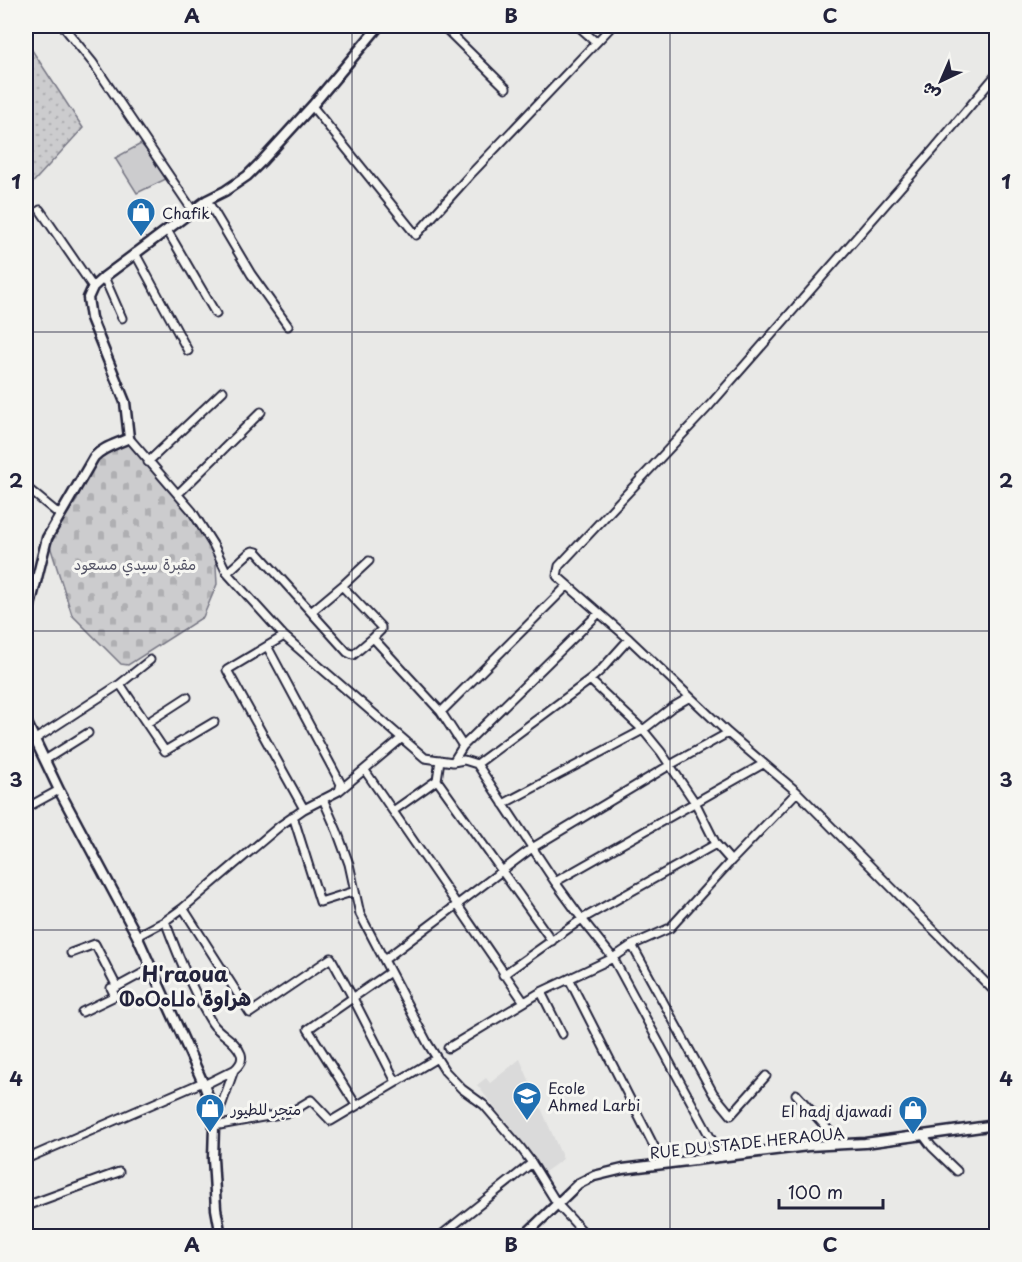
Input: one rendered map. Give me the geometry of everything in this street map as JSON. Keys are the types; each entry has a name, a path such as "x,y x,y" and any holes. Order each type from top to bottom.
{"street":[{"path":"63,26 93,63 193,211"},
{"path":"379,26 312,106 247,176 207,200 93,287 88,298 91,318 125,402 129,438 192,511 214,546 227,573 284,636 426,759 453,762 464,759 477,764 555,882 613,958 721,1157"},
{"path":"443,26 506,88"},
{"path":"578,26 596,42"},
{"path":"312,106 416,235 612,26"},
{"path":"996,75 710,405 559,566 557,576 629,639 728,733 797,792 996,993"},
{"path":"207,200 251,274 288,327"},
{"path":"40,210 93,287"},
{"path":"167,230 216,314"},
{"path":"135,254 188,351"},
{"path":"104,277 123,318"},
{"path":"148,462 223,391"},
{"path":"178,494 261,412"},
{"path":"26,620 47,538 60,515 94,457 101,450 129,438"},
{"path":"26,487 60,515"},
{"path":"227,573 253,551 257,552 353,655 373,638 381,627 342,586"},
{"path":"311,612 369,561"},
{"path":"441,712 567,586"},
{"path":"453,762 463,746 599,613"},
{"path":"284,636 227,670 304,808"},
{"path":"373,638 441,712 463,746"},
{"path":"477,764 590,680 629,639"},
{"path":"267,646 341,784 339,791"},
{"path":"34,740 120,684 150,660"},
{"path":"590,680 643,730 696,804 716,844 731,861"},
{"path":"120,684 165,751 214,722"},
{"path":"147,723 187,697"},
{"path":"503,804 643,730 671,708 690,697"},
{"path":"26,721 59,789 137,936 211,1104 214,1126 216,1209 221,1236"},
{"path":"45,760 88,733"},
{"path":"384,960 532,848 728,733"},
{"path":"137,936 183,908 254,846 304,808 339,791 402,738"},
{"path":"440,760 437,780 552,941"},
{"path":"555,882 763,764"},
{"path":"366,772 524,1002"},
{"path":"393,811 437,780"},
{"path":"26,808 59,789"},
{"path":"448,1048 541,992 670,928 797,792"},
{"path":"323,799 349,864 360,914 437,1058 445,1071 462,1089 484,1105 532,1163 558,1204 587,1236"},
{"path":"293,816 321,902 355,891"},
{"path":"504,974 582,919 716,844"},
{"path":"183,908 250,1013 331,958 396,1082"},
{"path":"26,1160 203,1084 234,1070 239,1065 241,1054 214,1025 180,961 165,921"},
{"path":"71,953 95,944 117,987"},
{"path":"632,945 713,1093 732,1115 766,1076"},
{"path":"82,1012 115,996 111,988 152,968"},
{"path":"356,1106 308,1029 390,972"},
{"path":"569,979 663,1164"},
{"path":"541,992 562,1034"},
{"path":"214,1126 291,1112 311,1100 331,1121 437,1058"},
{"path":"214,1126 234,1070"},
{"path":"796,1094 832,1134 835,1144"},
{"name":"RUE DU STADE HERAOUA","path":"524,1236 578,1184 594,1176 623,1169 835,1144 865,1143 996,1125"},
{"path":"923,1135 957,1171"},
{"path":"441,1236 532,1163"},
{"path":"26,1206 119,1172"}],"shaded area":[{"name":"Ecole Ahmed Larbi","path":"520,1059 563,1159 545,1172 477,1085 486,1078 490,1083"}],"green space":[{"path":"26,41 83,128 26,190"},
{"path":"141,144 170,177 137,193 115,158"},
{"name":"مقبرة سيدي مسعود","path":"120,444 135,446 176,489 215,548 217,584 203,617 128,665 121,664 72,615 50,546 77,500 85,475 99,454"}],"place":[{"name":"Chafik","path":"141,238"},
{"name":"Ecole Ahmed Larbi","path":"527,1122"},
{"name":"متجر للطيور","path":"210,1134"},
{"name":"El hadj djawadi","path":"913,1136"}],"district":[{"name":"H'raoua ⵀⴰⵔⴰⵡⴰ هراوة","path":"185,985"}]}
